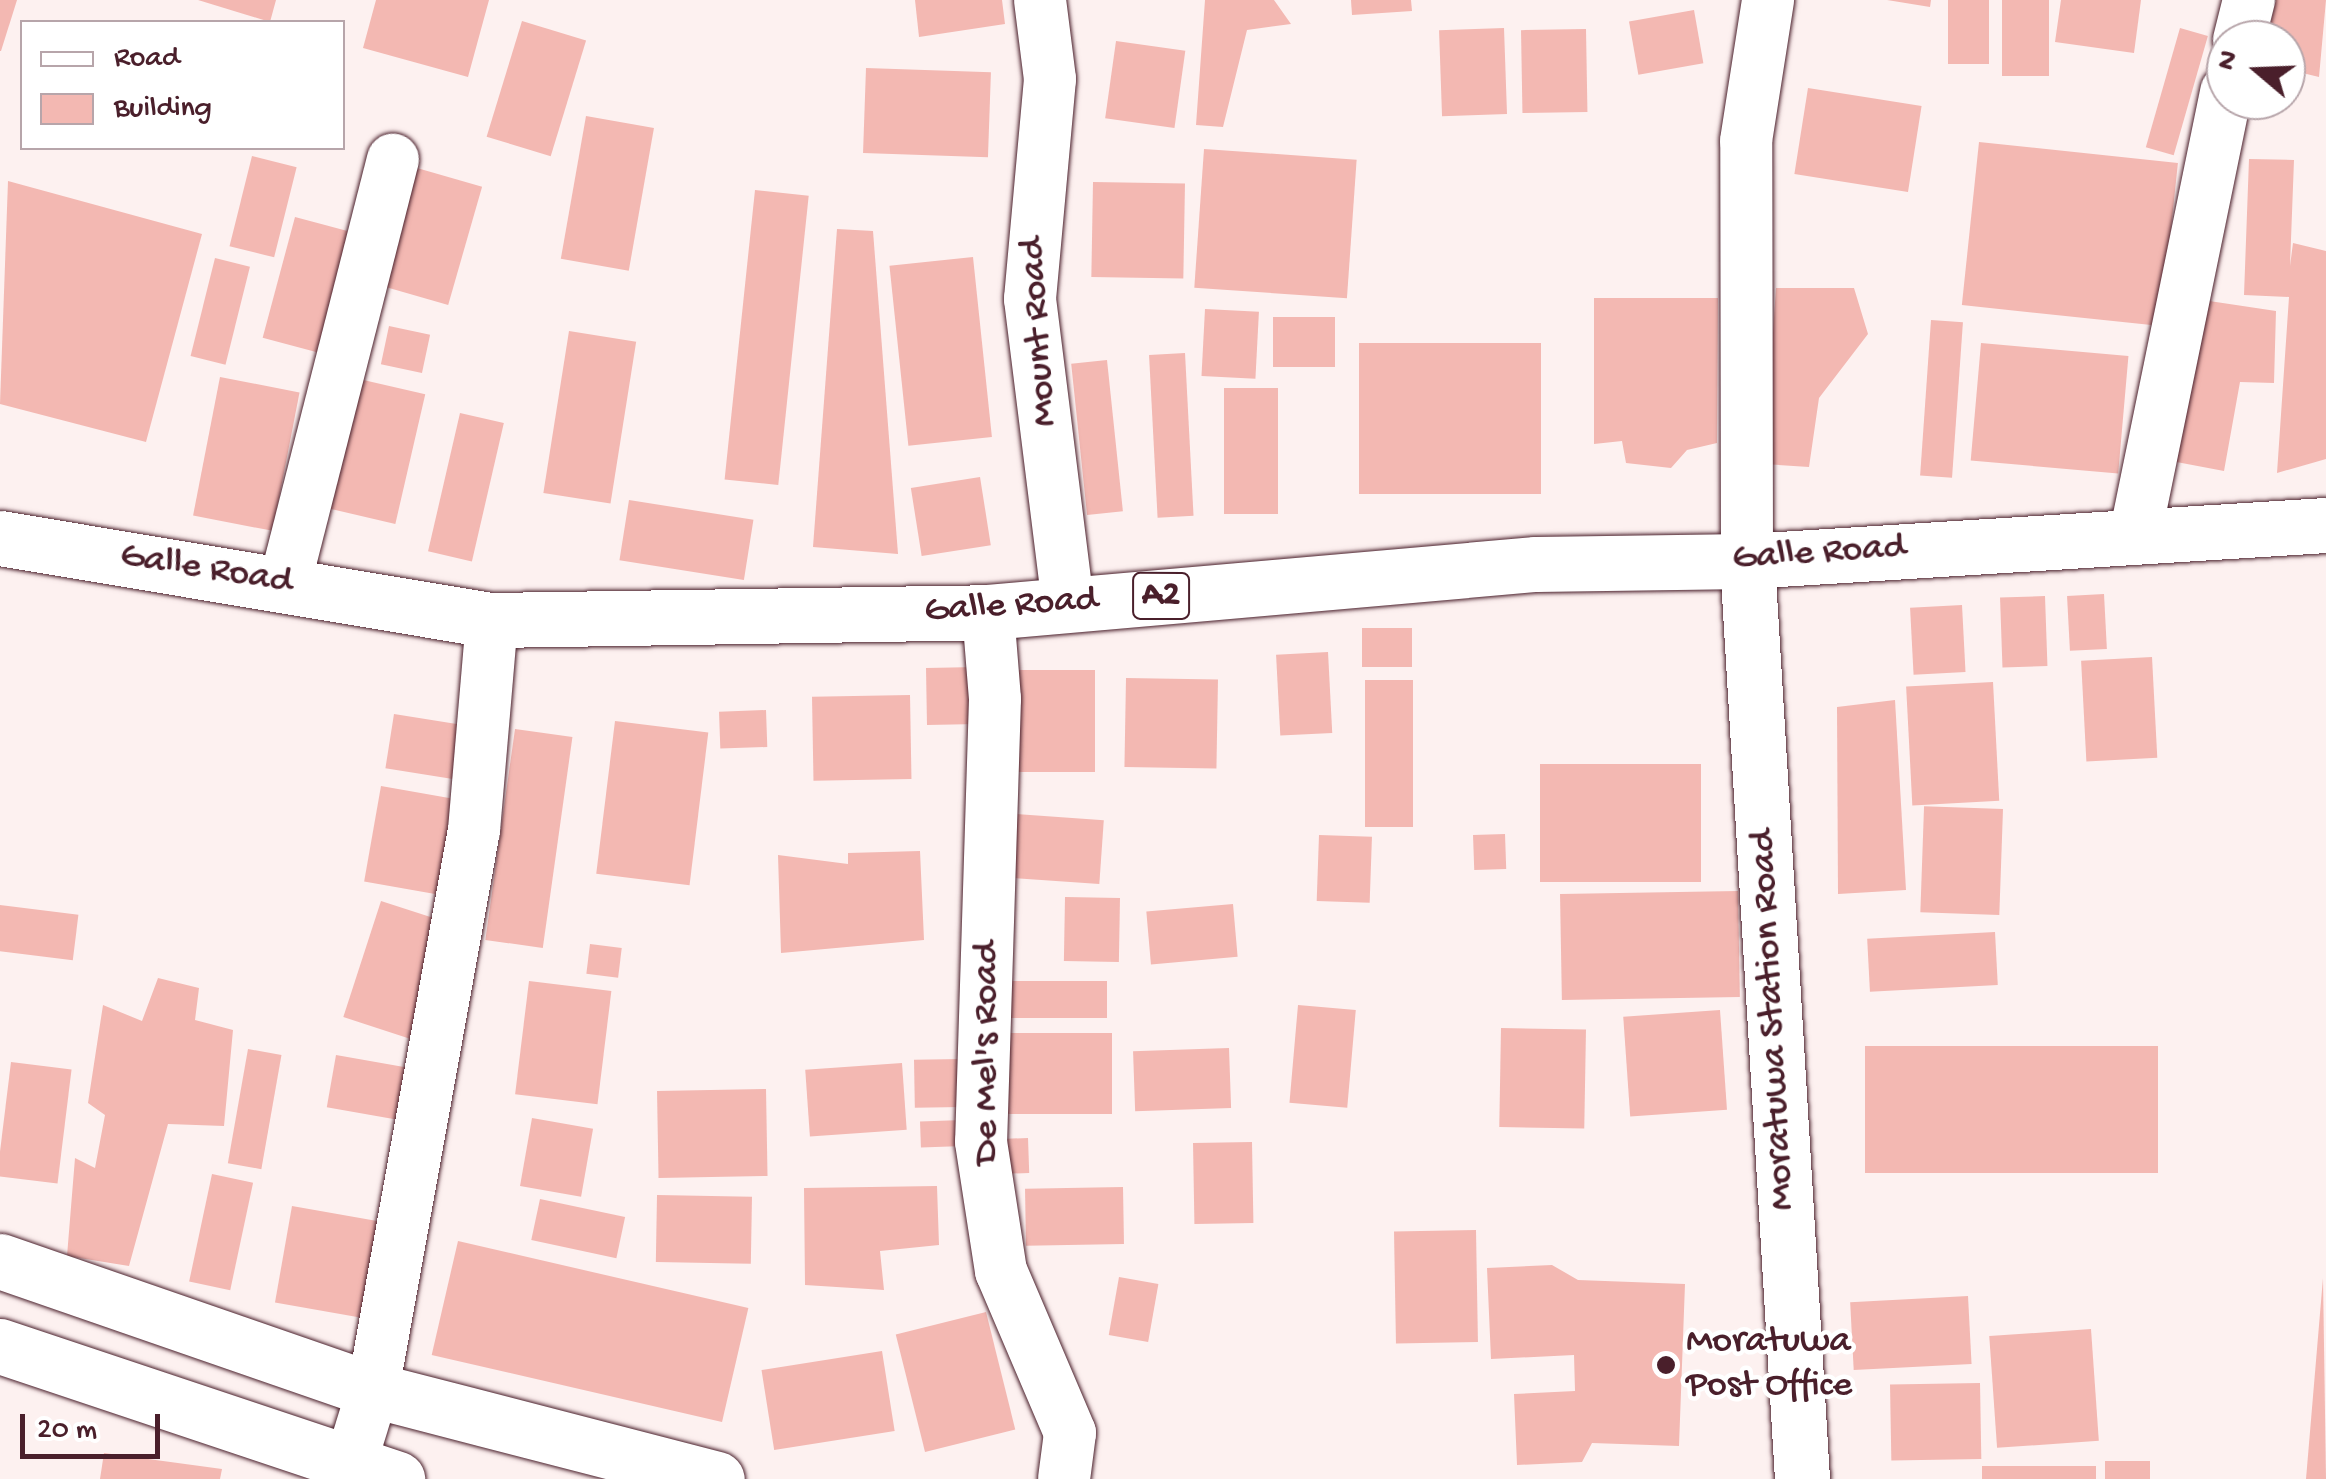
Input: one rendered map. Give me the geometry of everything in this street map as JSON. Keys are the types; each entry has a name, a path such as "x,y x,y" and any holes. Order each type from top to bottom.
{"main road":[{"name":"Galle Road","path":"0,538 492,620 988,612 1536,564 1747,561 2136,531 2326,525"},
{"name":"Moratuwa Station Road","path":"1747,561 1802,1479"},
{"path":"0,1261 373,1390 717,1479"},
{"path":"0,1346 373,1473"}],"street":[{"name":"Mount Road","path":"1040,0 1050,79 1030,298 1068,604"},
{"path":"1747,561 1746,141 1768,0"},
{"path":"2136,531 2220,120"},
{"path":"285,583 393,160"},
{"name":"De Mel's Road","path":"988,612 995,699 981,1142 1001,1271 1070,1434 1064,1479"},
{"path":"373,1473 373,1390 474,830 492,620"}],"building":[{"path":"0,0 17,0 1,51 0,51"},
{"path":"198,0 276,0 271,20"},
{"path":"376,0 489,0 468,77 363,48"},
{"path":"915,0 1002,0 1005,24 919,37"},
{"path":"1205,0 1274,0 1291,24 1247,30 1223,127 1196,125"},
{"path":"1351,0 1411,0 1412,11 1352,15"},
{"path":"1887,0 1931,0 1930,7"},
{"path":"1948,0 1989,0 1989,64 1948,64"},
{"path":"2002,0 2049,0 2049,76 2002,76"},
{"path":"2061,0 2141,0 2134,53 2055,42"},
{"path":"2276,0 2326,0 2319,77 2306,74 2306,20 2272,20"},
{"path":"1694,10 1703,63 1638,75 1629,21"},
{"path":"522,21 586,41 551,156 487,137"},
{"path":"1504,28 1507,114 1442,116 1439,30"},
{"path":"2180,28 2206,35 2206,43 2174,155 2146,147"},
{"path":"1586,29 1587,112 1522,113 1521,30"},
{"path":"1116,41 1185,51 1174,128 1105,118"},
{"path":"866,68 991,72 988,157 863,153"},
{"path":"1808,88 1922,106 1908,192 1794,174"},
{"path":"586,116 654,128 629,271 561,259"},
{"path":"1979,142 2178,163 2161,326 1962,305"},
{"path":"1204,149 1357,160 1347,298 1194,288"},
{"path":"252,156 297,167 274,257 230,246"},
{"path":"2249,159 2294,160 2290,266 2293,243 2326,251 2326,459 2277,473 2289,297 2244,295"},
{"path":"410,166 482,187 448,305 376,284"},
{"path":"8,181 202,234 146,442 0,404"},
{"path":"1093,182 1185,184 1183,279 1091,277"},
{"path":"755,190 809,196 778,485 725,479"},
{"path":"295,217 357,234 324,354 263,338"},
{"path":"837,229 873,231 898,554 813,547"},
{"path":"973,257 992,437 908,446 889,266"},
{"path":"215,258 250,267 225,365 191,356"},
{"path":"1776,288 1854,288 1868,334 1819,398 1809,467 1764,464"},
{"path":"1594,298 1718,298 1717,443 1687,450 1671,468 1626,463 1622,441 1594,444"},
{"path":"2196,299 2276,311 2274,383 2240,382 2224,471 2166,460"},
{"path":"1205,309 1259,312 1255,379 1201,376"},
{"path":"1273,317 1335,317 1335,367 1273,367"},
{"path":"1931,320 1963,322 1952,478 1920,476"},
{"path":"389,326 430,335 422,373 381,364"},
{"path":"569,331 636,342 611,504 543,493"},
{"path":"1359,343 1541,343 1541,494 1359,494"},
{"path":"1981,343 2128,356 2118,473 1971,461"},
{"path":"1185,353 1194,516 1158,518 1149,355"},
{"path":"1107,360 1123,511 1087,515 1071,364"},
{"path":"220,377 300,392 273,531 193,515"},
{"path":"359,379 425,394 395,524 329,509"},
{"path":"1224,388 1278,388 1278,514 1224,514"},
{"path":"460,413 504,423 472,561 428,551"},
{"path":"980,477 991,545 922,556 911,488"},
{"path":"629,500 753,520 744,580 619,560"},
{"path":"2104,594 2107,649 2070,651 2067,596"},
{"path":"2045,596 2047,666 2002,668 2000,598"},
{"path":"1962,605 1966,672 1914,675 1910,608"},
{"path":"1362,628 1412,628 1412,667 1362,667"},
{"path":"1328,652 1332,733 1280,736 1276,655"},
{"path":"2152,657 2157,758 2086,762 2081,661"},
{"path":"977,667 978,724 927,725 926,668"},
{"path":"1010,670 1095,670 1095,772 1010,772"},
{"path":"1126,678 1218,680 1216,769 1124,767"},
{"path":"1365,680 1413,680 1413,827 1365,827"},
{"path":"1993,682 1999,801 1912,805 1906,687"},
{"path":"910,695 911,779 813,781 812,697"},
{"path":"1895,700 1906,890 1838,894 1837,707"},
{"path":"766,710 767,747 720,749 719,712"},
{"path":"394,714 477,727 468,781 385,768"},
{"path":"615,721 708,732 690,885 596,874"},
{"path":"515,729 572,737 543,948 485,940"},
{"path":"1540,764 1701,764 1701,882 1540,882"},
{"path":"381,786 462,800 445,896 364,882"},
{"path":"1924,806 2003,809 1999,915 1920,912"},
{"path":"1016,814 1104,820 1099,884 1012,878"},
{"path":"1505,834 1506,869 1474,870 1473,835"},
{"path":"1319,835 1372,837 1370,903 1317,901"},
{"path":"920,851 924,940 781,953 778,855 848,864 848,853"},
{"path":"1738,891 1740,997 1562,1000 1560,894"},
{"path":"1065,897 1120,898 1119,962 1064,961"},
{"path":"381,901 451,924 414,1040 343,1017"},
{"path":"1233,904 1238,957 1151,964 1146,912"},
{"path":"0,905 78,915 73,960 0,951"},
{"path":"1995,932 1998,985 1870,992 1867,939"},
{"path":"590,944 622,948 618,978 586,974"},
{"path":"158,978 199,988 195,1020 233,1030 224,1126 168,1124 129,1266 67,1256 75,1158 95,1168 105,1115 88,1103 103,1005 142,1021"},
{"path":"529,981 611,991 597,1104 515,1094"},
{"path":"1002,981 1107,981 1107,1018 1002,1018"},
{"path":"1298,1005 1356,1010 1347,1108 1289,1103"},
{"path":"1720,1010 1727,1110 1630,1117 1623,1017"},
{"path":"1501,1028 1586,1029 1584,1128 1499,1127"},
{"path":"997,1033 1112,1033 1112,1114 997,1114"},
{"path":"1865,1046 2158,1046 2158,1173 1865,1173"},
{"path":"1229,1048 1231,1108 1135,1111 1133,1051"},
{"path":"248,1049 281,1055 261,1169 228,1163"},
{"path":"336,1055 417,1069 408,1121 327,1107"},
{"path":"961,1059 962,1107 915,1108 914,1060"},
{"path":"11,1062 72,1069 58,1184 0,1177"},
{"path":"902,1063 907,1130 810,1137 805,1070"},
{"path":"766,1089 768,1176 659,1178 657,1091"},
{"path":"532,1118 593,1129 581,1197 520,1186"},
{"path":"963,1120 964,1146 921,1147 920,1122"},
{"path":"1028,1138 1029,1173 1002,1174 1001,1139"},
{"path":"1252,1142 1253,1223 1194,1224 1193,1143"},
{"path":"212,1174 253,1183 230,1290 189,1282"},
{"path":"937,1186 939,1245 880,1251 884,1290 805,1285 804,1188"},
{"path":"1123,1187 1124,1244 1026,1246 1025,1189"},
{"path":"657,1195 752,1197 751,1264 656,1262"},
{"path":"540,1199 625,1217 616,1258 531,1240"},
{"path":"292,1206 386,1222 369,1319 275,1303"},
{"path":"1476,1230 1478,1342 1396,1343 1394,1231"},
{"path":"458,1241 748,1308 722,1422 432,1355"},
{"path":"1552,1265 1578,1280 1685,1284 1679,1446 1592,1443 1582,1462 1517,1465 1514,1394 1575,1391 1574,1355 1491,1359 1487,1268"},
{"path":"1119,1277 1158,1284 1148,1342 1109,1335"},
{"path":"2323,1278 2326,1479 2306,1479"},
{"path":"1968,1296 1972,1364 1854,1370 1850,1302"},
{"path":"986,1312 1015,1429 925,1452 896,1334"},
{"path":"2091,1329 2099,1441 1997,1448 1989,1336"},
{"path":"882,1351 895,1431 774,1450 762,1370"},
{"path":"1980,1383 1981,1459 1891,1461 1890,1385"},
{"path":"104,1453 222,1469 220,1479 100,1479"},
{"path":"2105,1461 2150,1461 2150,1479 2105,1479"},
{"path":"1982,1466 2096,1466 2096,1479 1982,1479"}],"place":[{"name":"Moratuwa Post Office","path":"1666,1365"}]}
